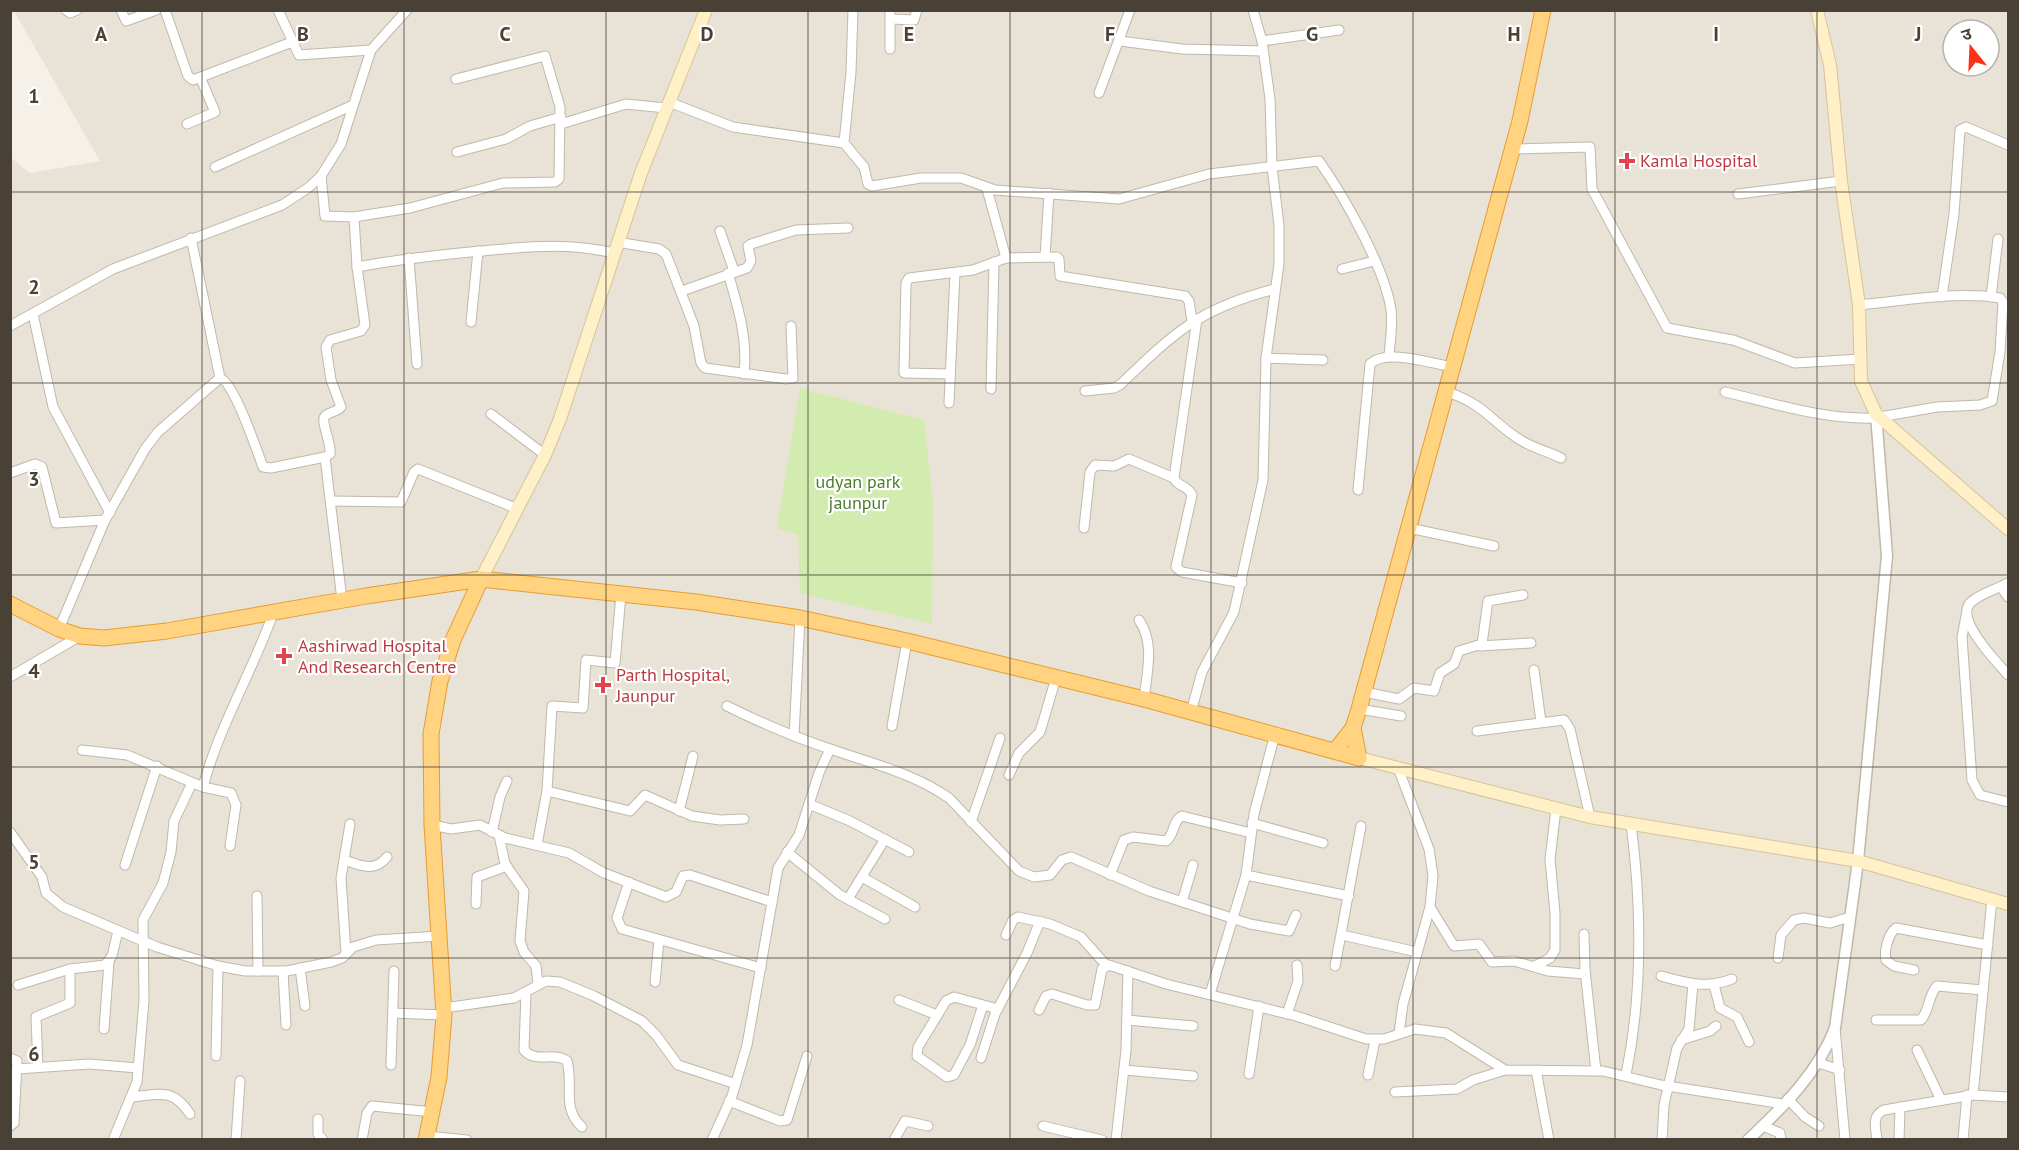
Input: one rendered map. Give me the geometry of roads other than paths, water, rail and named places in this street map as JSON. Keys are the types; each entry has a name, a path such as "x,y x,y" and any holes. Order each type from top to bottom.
{"highway":[{"path":"1335,751 1353,728 1364,692 1513,148 1544,10"},
{"path":"426,1138 433,1112 443,1050 444,1011 432,825 430,751 437,691 453,640 481,579"},
{"path":"10,604 59,629 80,636 132,636 481,579 696,602 800,618 907,641 1144,699 1359,758 1353,728"}],"main road":[{"path":"481,579 545,455 578,371 615,247 706,10"},
{"path":"1817,10 1830,65 1840,181 1859,305 1861,381 1877,416 2008,528"},
{"path":"1359,758 1590,817 1858,861 2008,904"}],"street":[{"path":"66,10 70,13 77,10"},
{"path":"121,10 126,21 156,10"},
{"path":"165,10 188,76 193,80 201,79 292,42"},
{"path":"278,10 296,51 305,55 370,50"},
{"path":"10,326 113,269 282,205 308,188 321,176 341,144 350,122 370,50 406,10"},
{"path":"844,142 851,72 853,10"},
{"path":"890,50 891,15 914,20 917,10"},
{"path":"1099,93 1130,10"},
{"path":"1191,712 1202,672 1234,612 1263,480 1266,358 1279,264 1279,225 1272,167 1270,99 1263,46 1253,10"},
{"path":"1120,41 1182,48 1263,46 1339,30"},
{"path":"321,176 325,216 354,217 410,208 503,183 555,182 560,176 561,121 545,56 456,79"},
{"path":"187,124 215,112 201,79"},
{"path":"457,152 506,139 530,126 561,121 626,104 668,105 733,127 844,142 864,167 868,184 872,186 921,178 961,178 987,189 1119,199 1209,174 1319,161 1358,227 1374,261 1391,309 1389,356"},
{"path":"215,167 353,105"},
{"path":"1942,297 1954,214 1959,130 1966,127 2008,145"},
{"path":"1513,148 1590,147 1592,189 1667,328 1733,340 1795,363 1861,359"},
{"path":"1738,194 1840,181"},
{"path":"987,189 1006,258"},
{"path":"1045,257 1049,193"},
{"path":"220,378 225,380 235,399 263,467 271,468 325,458 330,454 330,443 323,421 325,416 341,407 331,380 326,347 330,340 364,329 354,217"},
{"path":"682,291 750,265 748,246 751,244 796,230 848,228"},
{"path":"720,231 744,334 746,354 744,374"},
{"path":"191,238 220,378"},
{"path":"1991,297 1998,239"},
{"path":"357,267 409,258 566,245 663,250 673,266 682,291 698,339 702,366 710,370 793,378 791,326"},
{"path":"471,322 478,251"},
{"path":"950,374 904,373 906,283 909,278 955,273 1006,258 1045,257 1059,258 1060,276 1185,296 1195,320 1174,478"},
{"path":"409,258 417,364"},
{"path":"1342,269 1374,261"},
{"path":"991,389 994,262"},
{"path":"949,404 955,273"},
{"path":"1085,391 1114,388 1121,384 1172,334 1231,301 1275,289"},
{"path":"1725,392 1817,414 1853,418 1980,405 1992,401 2000,352 2003,306 2000,298 1942,297 1859,305"},
{"path":"33,314 53,407 86,463 108,517"},
{"path":"1358,490 1368,370 1375,359 1389,356 1453,368"},
{"path":"1266,358 1323,360"},
{"path":"59,629 108,517 145,449 158,432 220,378"},
{"path":"1447,392 1465,398 1490,413 1522,440 1562,458"},
{"path":"491,414 545,455"},
{"path":"1845,1140 1835,1028 1858,861 1887,556 1877,416"},
{"path":"325,458 342,600"},
{"path":"1084,528 1090,472 1095,465 1114,466 1129,459 1174,478 1177,483 1187,487 1191,495 1176,567 1189,574 1242,583"},
{"path":"10,473 35,464 42,467 56,523 108,517"},
{"path":"330,501 401,502 417,469 518,509"},
{"path":"1409,528 1494,546"},
{"path":"2008,597 2005,585 1970,604 1962,637 1972,780 1980,795 1988,799 2008,802"},
{"path":"537,844 547,791 552,706 583,708 586,660 615,663 621,594"},
{"path":"1480,646 1483,642 1488,601 1523,595"},
{"path":"203,787 209,763 261,648 274,611"},
{"path":"1966,616 1978,638 2008,675"},
{"path":"794,736 800,618"},
{"path":"1139,620 1147,634 1149,650 1144,699"},
{"path":"10,677 80,636"},
{"path":"892,726 907,641"},
{"path":"1364,692 1399,699 1414,688 1434,691 1440,673 1454,664 1460,651 1480,646 1531,643"},
{"path":"1534,670 1541,722"},
{"path":"1009,775 1019,753 1040,732 1056,678"},
{"path":"727,706 794,736 921,781 949,798 1018,871 1028,876 1047,876 1053,873 1062,860 1068,857 1182,902 1285,932 1291,930 1296,915"},
{"path":"1359,709 1401,716"},
{"path":"1477,731 1559,720 1567,723 1590,817"},
{"path":"1210,994 1246,875 1252,823 1275,734"},
{"path":"971,822 1000,738"},
{"path":"712,1140 736,1084 747,1045 778,868 799,834 819,773 830,749"},
{"path":"82,750 117,752 157,766 192,783 234,795 236,805 230,846"},
{"path":"679,811 693,756"},
{"path":"125,865 157,766"},
{"path":"1398,768 1431,861 1433,886 1430,907 1416,952 1399,1033"},
{"path":"507,781 500,797 495,833 507,866 524,891 520,941 524,952 535,963 538,984"},
{"path":"114,1140 132,1097 138,1068 144,1001 141,940 143,920 167,870 177,810 192,783"},
{"path":"547,791 630,811 645,795 679,811 707,819 744,819"},
{"path":"809,804 850,821 909,852"},
{"path":"1535,966 1550,958 1555,950 1555,914 1550,859 1556,809"},
{"path":"1110,875 1124,840 1133,837 1166,841 1171,837 1178,819 1182,816 1251,833"},
{"path":"1252,823 1323,843"},
{"path":"346,953 341,888 350,824"},
{"path":"1626,1075 1638,1011 1640,946 1640,918 1631,824"},
{"path":"432,825 451,829 480,825 495,833 569,853 604,873 666,897 676,892 683,876 690,875 772,902"},
{"path":"1335,966 1361,826"},
{"path":"10,832 42,877 49,897 72,911 118,931 218,966 258,971 283,971 331,962 353,947 376,940 440,936"},
{"path":"848,899 885,840"},
{"path":"787,852 848,899 885,920"},
{"path":"344,860 372,868 380,866 387,857"},
{"path":"1182,902 1193,865"},
{"path":"476,904 477,877 507,866"},
{"path":"1246,875 1349,896"},
{"path":"862,877 915,907"},
{"path":"628,882 617,923 621,929 761,968"},
{"path":"257,896 258,971"},
{"path":"1963,1140 1983,990 1992,899"},
{"path":"1430,907 1439,918 1454,946 1479,944 1492,962 1514,961 1560,973 1585,974"},
{"path":"1006,935 1016,917 1040,921 1082,937 1106,965 1166,984 1259,1006 1375,1040 1415,1029 1446,1033 1505,1070"},
{"path":"1778,958 1781,934 1794,920 1804,918 1830,923 1850,917"},
{"path":"981,1058 998,1009 1028,953 1040,921"},
{"path":"1914,970 1894,966 1886,960 1887,945 1896,928 1988,945"},
{"path":"104,1029 109,962 118,931"},
{"path":"1584,934 1585,974 1596,1071"},
{"path":"1342,935 1416,952"},
{"path":"655,982 659,940"},
{"path":"18,985 70,969 100,966 109,962"},
{"path":"1039,1010 1046,996 1052,994 1087,1005 1095,1005 1102,969 1106,965"},
{"path":"216,1056 218,966"},
{"path":"1287,1014 1298,981 1297,966"},
{"path":"300,968 305,1005"},
{"path":"38,1067 36,1017 70,1003 70,969"},
{"path":"283,971 286,1025"},
{"path":"390,1065 394,971"},
{"path":"1116,1140 1124,1070 1128,971"},
{"path":"1661,976 1694,984 1714,985 1732,979"},
{"path":"393,1013 444,1011 514,998 546,981 560,982 630,1013 656,1035 678,1065 736,1084"},
{"path":"1662,1140 1664,1105 1681,1040 1689,1029 1694,984"},
{"path":"1714,985 1720,1008 1737,1017 1749,1042"},
{"path":"1876,1020 1921,1020 1926,1014 1933,991 1937,986 1983,990"},
{"path":"526,992 524,1050 531,1056 562,1058 567,1061 569,1106 574,1119 582,1127"},
{"path":"983,1005 970,1045 957,1071 951,1077 947,1077 928,1065 916,1054 937,1015 951,997 983,1005 998,1009"},
{"path":"899,1000 937,1015"},
{"path":"1249,1074 1259,1006"},
{"path":"1127,1020 1193,1026"},
{"path":"1681,1040 1710,1031 1716,1026"},
{"path":"1748,1140 1819,1063 1835,1028"},
{"path":"1368,1075 1375,1040"},
{"path":"1917,1050 1941,1100"},
{"path":"729,1101 780,1121 787,1120 807,1056"},
{"path":"10,1058 16,1059 17,1069 16,1111 14,1123 10,1126"},
{"path":"1819,1063 1840,1070"},
{"path":"17,1069 89,1064 138,1068"},
{"path":"1124,1070 1193,1076"},
{"path":"1395,1092 1457,1089 1473,1080 1505,1070 1596,1071 1626,1075 1670,1086 1785,1101 1805,1118 1819,1126"},
{"path":"1536,1070 1549,1140"},
{"path":"236,1140 240,1081"},
{"path":"132,1097 169,1095 177,1097 190,1114"},
{"path":"1877,1140 1877,1114 1884,1110 1970,1095 2008,1097"},
{"path":"362,1140 367,1113 372,1106 433,1112"},
{"path":"1899,1140 1900,1107"},
{"path":"318,1119 318,1134 322,1140"},
{"path":"894,1140 905,1121 928,1126"},
{"path":"1043,1126 1102,1140"},
{"path":"1763,1126 1780,1133 1781,1140"},
{"path":"426,1138 467,1140"}],"place":[{"name":"Kamla Hospital","path":"1627,161"},
{"name":"Aashirwad Hospital And Research Centre","path":"284,656"},
{"name":"Parth Hospital, Jaunpur","path":"603,685"}],"park label":[{"name":"udyan park jaunpur","path":"858,492"}]}
